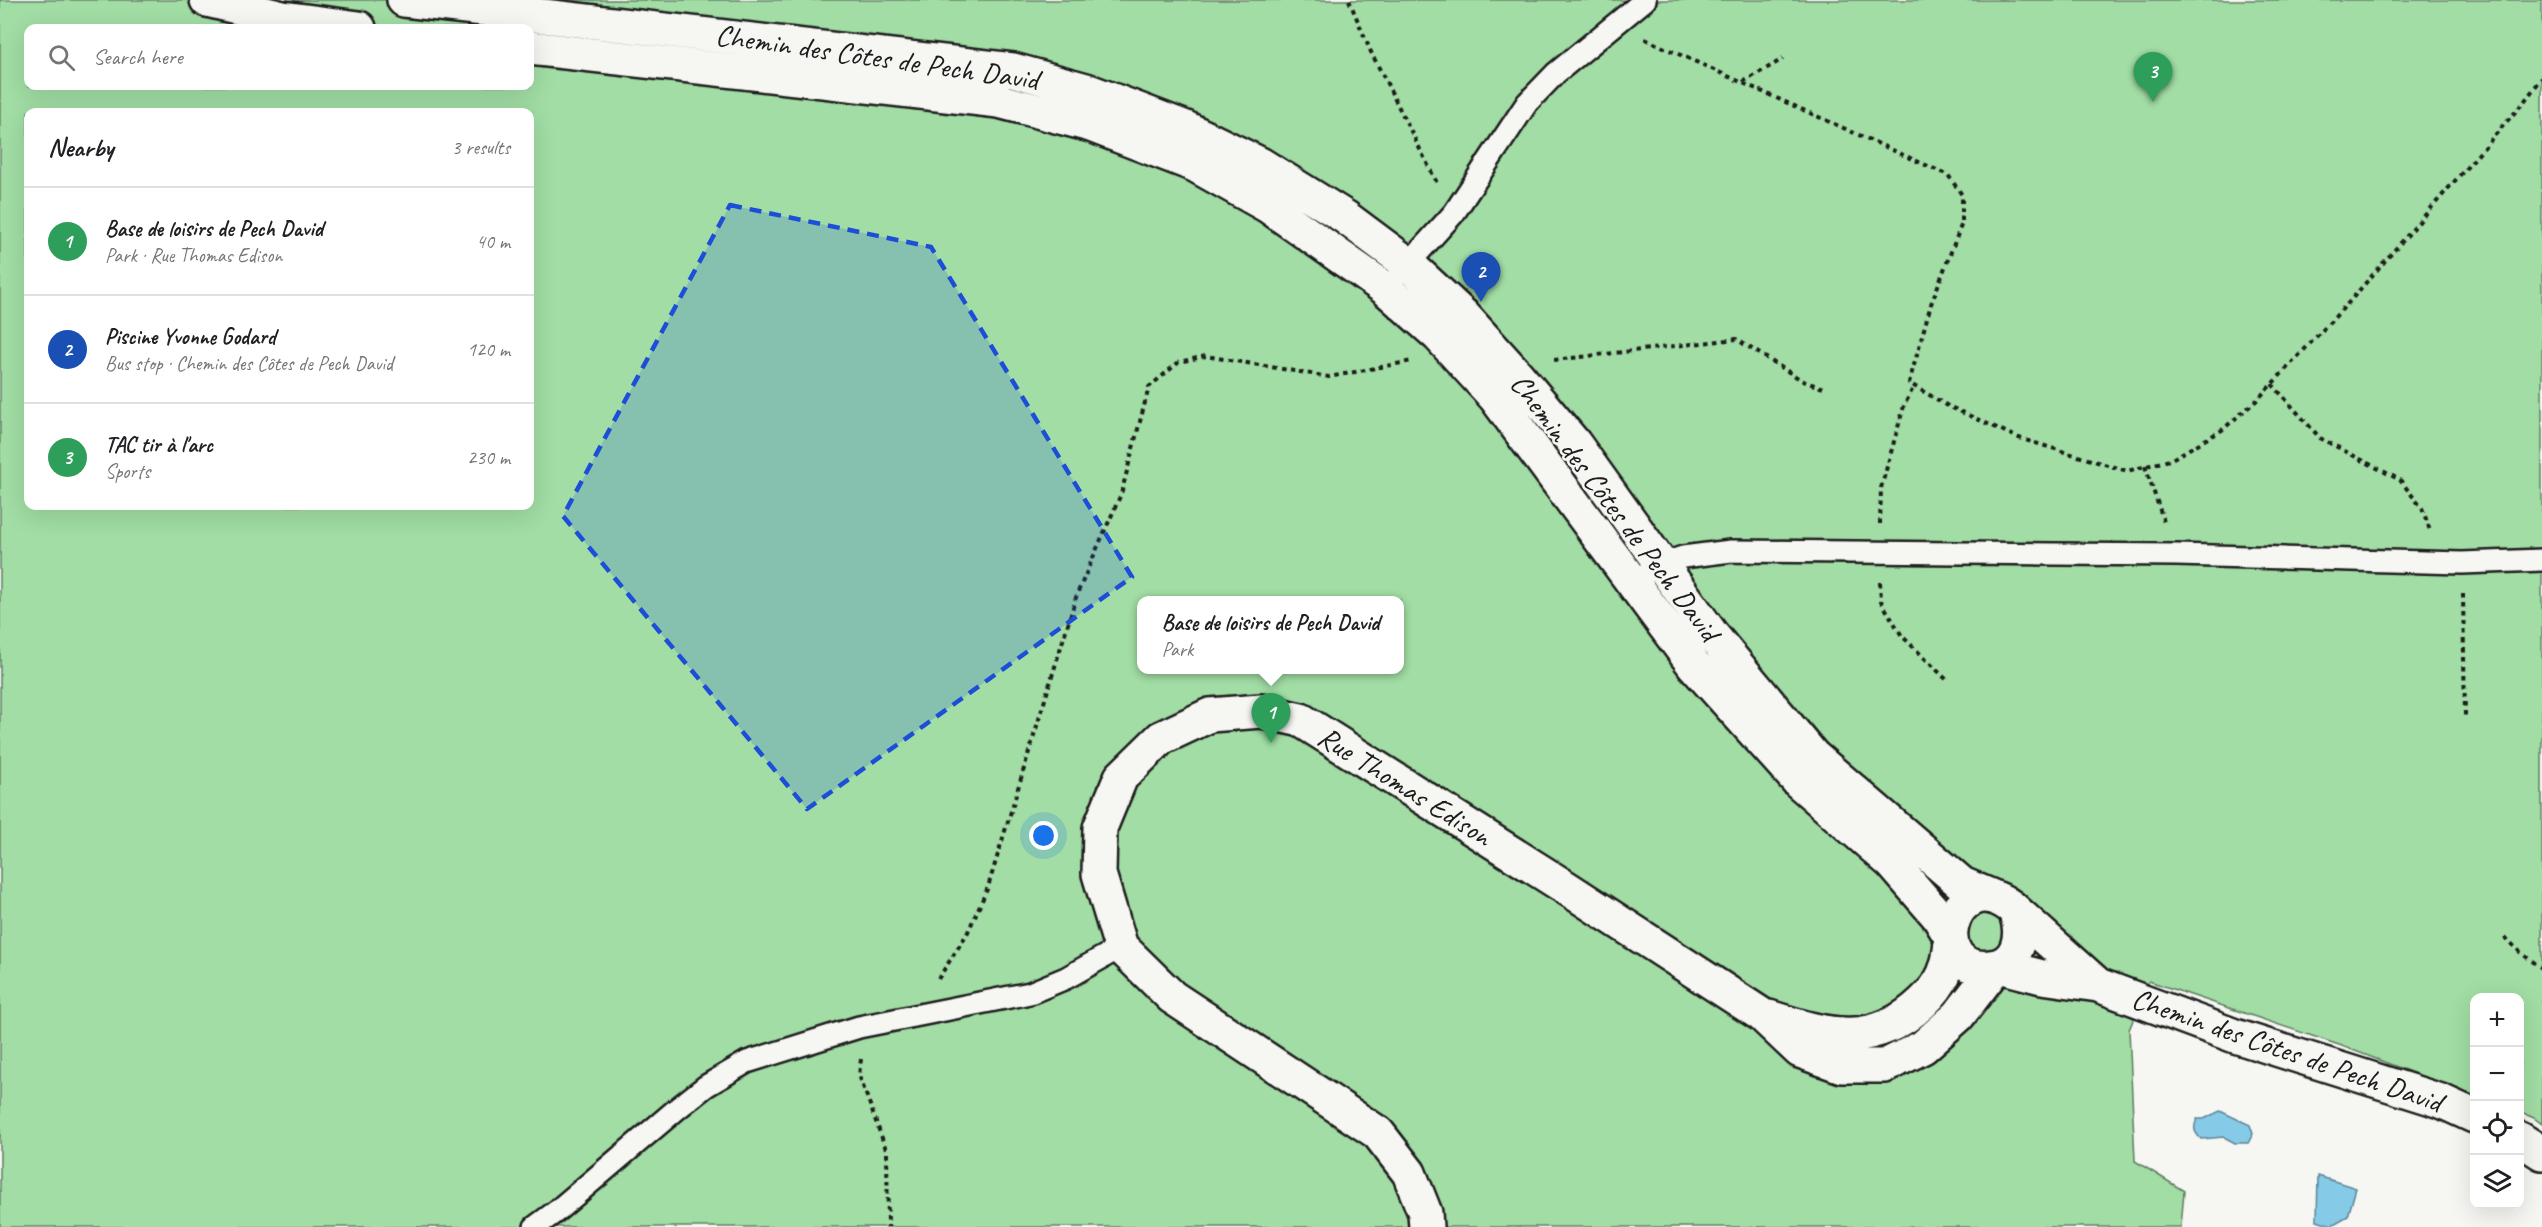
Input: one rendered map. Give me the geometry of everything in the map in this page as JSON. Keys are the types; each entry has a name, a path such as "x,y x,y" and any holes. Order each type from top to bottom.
{"street":[{"path":"207,0 283,18 329,24"},
{"name":"Chemin des Côtes de Pech David","path":"404,0 1013,70 1086,90 1186,128 1260,164 1345,218 1408,264 1463,315 1574,443 1712,635 1813,756 1962,884 2005,905 2059,947 2098,985"},
{"name":"Chemin des Côtes de Pech David","path":"534,48 999,101 1091,125 1206,171 1268,206 1386,289 1439,336 1495,397 1693,664 1799,782 1892,863 1938,916 1950,938"},
{"name":"Rue Thomas Edison","path":"1426,1227 1425,1213 1409,1173 1378,1133 1172,997 1121,947 1099,874 1100,828 1121,777 1161,738 1210,715 1261,711 1301,720 1762,1015 1800,1051 1842,1066 1885,1066 1923,1047 1958,1016 1998,966"},
{"path":"1980,897 2005,905 2022,928 2020,943 2012,957 1998,966 1982,968 1968,964 1957,954 1950,938 1952,921 1958,910 1968,901 1980,897"},
{"name":"Rue Thomas Edison","path":"1762,1015 1812,1031 1849,1035 1881,1031 1909,1016 1936,989 1949,963 1950,938"},
{"name":"Chemin des Côtes de Pech David","path":"1998,966 2042,977 2098,985 2235,1036 2441,1101 2470,1114"},
{"path":"2524,1142 2542,1153"}],"lane":[{"path":"1386,289 1454,213 1527,103 1556,73 1645,0"},
{"path":"1631,582 1662,564 1683,557 1731,551 2176,555 2462,563 2542,560"},
{"path":"535,1227 678,1107 706,1086 747,1062 859,1028 1030,993 1066,978 1121,947"}],"path":[{"path":"1349,0 1370,50 1454,213"},
{"path":"1617,24 1640,37 1743,81 1948,175 1962,195 1962,223 1931,304 1909,383 1948,406 2019,438 2127,471 2170,460 2222,430 2272,384 2349,302 2523,103 2542,78"},
{"path":"1743,81 1783,59"},
{"path":"1518,376 1551,361 1736,339 1803,381 1826,389"},
{"path":"911,1018 967,934 988,887 1077,594 1121,494 1149,387 1179,362 1206,356 1329,377 1410,362"},
{"path":"2272,384 2320,438 2400,480 2422,508 2440,562"},
{"path":"1914,386 1904,406 1881,488 1881,601 1902,636 1948,681"},
{"path":"2145,466 2176,555"},
{"path":"2462,563 2465,716"},
{"path":"2505,936 2521,953 2542,968"},
{"path":"864,1052 860,1061 859,1076 887,1152 888,1227"}],"highlighted area":[{"path":"730,205 931,247 1132,577 807,809 563,516"}],"green space":[{"path":"0,0 2542,0 2542,1124 2524,1114 2524,993 2470,993 2470,1094 2342,1046 2149,981 2129,1030 2135,1161 2184,1191 2181,1227 0,1227"}],"water":[{"path":"2220,1111 2250,1125 2253,1134 2248,1143 2235,1143 2224,1137 2201,1139 2195,1130 2197,1119 2204,1119"},
{"path":"2318,1176 2356,1188 2348,1216 2332,1225 2317,1220"}],"place":[{"name":"TAC tir à l'arc","path":"2153,102"},
{"name":"Piscine Yvonne Godard","path":"1481,302"},
{"name":"Base de loisirs de Pech David","path":"1271,743"}]}
